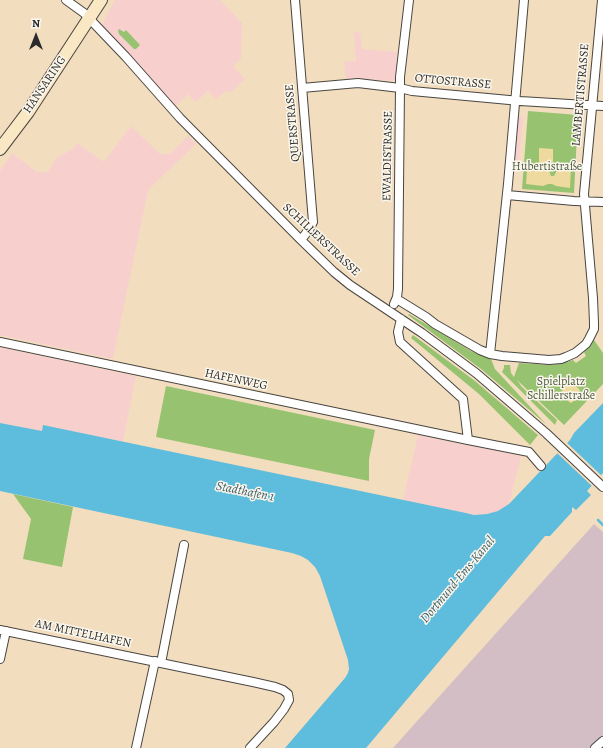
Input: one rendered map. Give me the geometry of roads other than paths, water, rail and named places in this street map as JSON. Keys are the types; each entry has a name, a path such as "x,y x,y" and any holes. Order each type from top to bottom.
{"main road":[{"name":"HANSARING","path":"0,148 28,112 101,0"}],"street":[{"name":"SCHILLERSTRASSE","path":"66,0 84,13 126,57 184,123 334,272 422,333 476,373 553,439 603,487"},
{"name":"QUERSTRASSE","path":"295,0 313,222 301,240"},
{"name":"EWALDISTRASSE","path":"390,311 396,300 398,289 400,77 408,0"},
{"path":"396,300 480,350 490,354 507,195 524,0"},
{"name":"LAMBERTISTRASSE","path":"490,354 549,360 561,359 571,355 586,344 594,330 584,194 602,0"},
{"name":"OTTOSTRASSE","path":"302,88 358,84 400,88 412,91 603,106"},
{"path":"507,195 585,202 603,202"},
{"path":"401,319 398,332 400,342 463,399 468,440"},
{"name":"HAFENWEG","path":"0,342 529,452 541,466"},
{"path":"136,748 158,662 184,545"},
{"path":"0,659 3,630"},
{"name":"AM MITTELHAFEN","path":"3,630 275,687 283,690 288,694 289,700 284,710 250,748"},
{"path":"595,748 603,741"}],"water":[{"path":"603,403 603,473 587,491 591,495 576,510 572,507 572,512 550,536 545,536 366,748 285,748 345,678 349,669 348,660 320,576 315,567 308,560 292,553 0,491 0,423 42,431 43,425 474,515 487,514 498,511 509,504"}],"waterway":[{"path":"598,520 603,525"}],"park label":[{"name":"Hubertistraße","path":"547,167"},
{"name":"Spielplatz Schillerstraße","path":"561,389"}],"water label":[{"name":"Stadthafen 1","path":"245,492"},
{"name":"Dortmund-Ems-Kanal","path":"458,580"}]}
